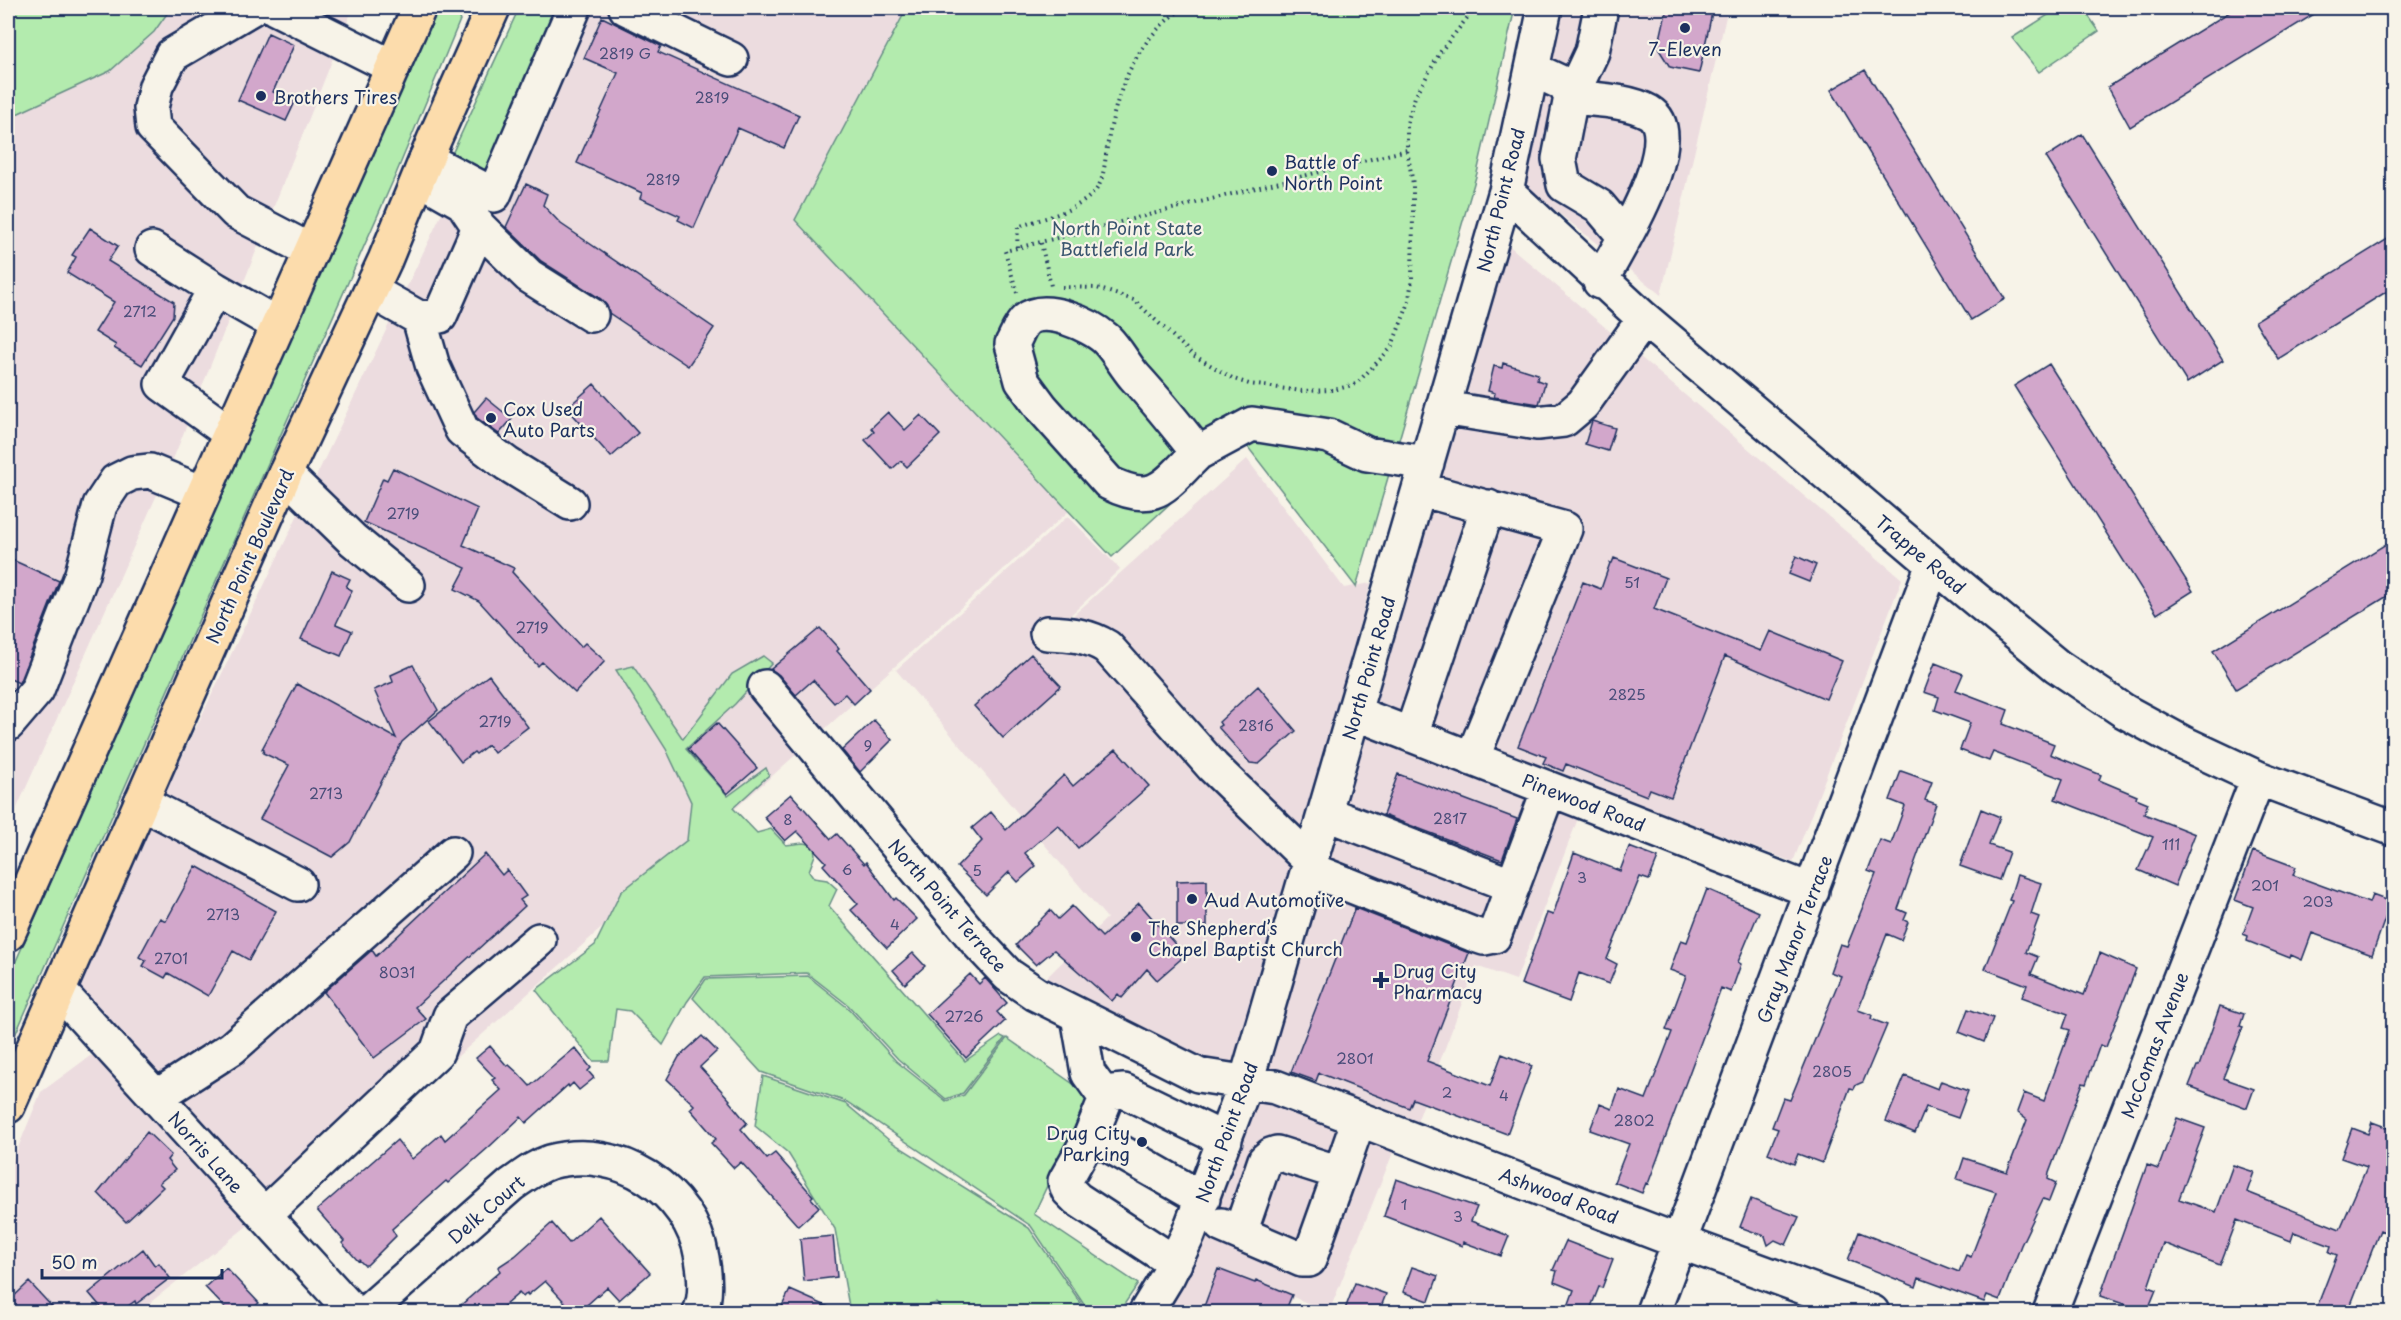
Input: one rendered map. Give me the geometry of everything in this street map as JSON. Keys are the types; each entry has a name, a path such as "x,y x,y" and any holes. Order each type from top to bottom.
{"main road":[{"path":"8,934 419,8"},
{"name":"North Point Boulevard","path":"8,1106 285,474 371,291 422,168 493,8"}],"street":[{"path":"252,8 172,56 156,86 151,108 153,127 236,212 311,251"},
{"path":"275,8 393,67"},
{"path":"626,8 731,59"},
{"name":"North Point Road","path":"1146,1312 1175,1263 1200,1206 1246,1082 1506,191 1545,8"},
{"path":"1601,8 1592,52 1571,97 1559,159 1564,186 1599,206 1625,237"},
{"path":"422,168 494,195 570,9"},
{"path":"1532,69 1564,84 1571,97"},
{"path":"1571,97 1635,106 1652,113 1658,122 1660,141 1658,167 1642,205 1601,281"},
{"path":"422,168 463,203 479,227 529,276 591,315"},
{"name":"Trappe Road","path":"1506,191 1601,281 1933,564 2057,666 2124,711 2182,743 2258,778 2394,829"},
{"path":"371,291 419,318 440,316 479,227"},
{"path":"152,249 278,325"},
{"path":"215,289 162,384 230,433"},
{"path":"1198,453 1162,405 1133,375 1105,339 1077,321 1042,313 1026,320 1012,344 1022,381 1042,408 1109,483 1124,491 1142,494 1159,490 1198,453 1252,424 1329,436 1367,454 1424,476 1488,507 1566,529 1472,759"},
{"path":"419,318 433,367 462,430 507,464 570,503"},
{"path":"1443,408 1537,423 1564,420 1583,404 1644,318"},
{"path":"8,724 37,690 82,574 100,506 116,481 132,473 150,471 203,493"},
{"path":"285,474 353,540 408,585"},
{"path":"1411,735 1488,507"},
{"name":"Gray Manor Terrace","path":"1653,1312 1933,564"},
{"path":"1047,633 1082,635 1093,638 1107,647 1213,767 1310,866 1484,938 1494,936 1549,789"},
{"name":"North Point Terrace","path":"765,687 978,943 1008,975 1036,994 1198,1075 1246,1082"},
{"name":"Pinewood Road","path":"1355,713 1812,891"},
{"name":"McComas Avenue","path":"2050,1312 2258,778"},
{"path":"141,802 298,884"},
{"path":"1325,813 1513,886"},
{"path":"156,1097 232,1048 453,853"},
{"path":"264,1215 437,1052 450,1016 539,940"},
{"name":"Norris Lane","path":"59,991 353,1312"},
{"path":"1078,1016 1088,1073 1106,1098"},
{"name":"Ashwood Road","path":"1246,1082 1275,1087 1680,1242 1872,1312"},
{"path":"1175,1263 1077,1199 1068,1190 1065,1181 1091,1136 1106,1098 1113,1092 1124,1091 1225,1140"},
{"path":"1091,1136 1240,1233 1302,1260 1308,1260 1359,1119"},
{"path":"1240,1233 1265,1160 1271,1155 1277,1154 1340,1173"},
{"name":"Delk Court","path":"367,1312 531,1170 550,1162 573,1158 606,1160 627,1166 651,1179 672,1197 687,1218 699,1243 705,1275 703,1305 700,1312"}],"path":[{"path":"1017,247 1018,228 1063,213 1096,190 1103,171 1116,102 1129,69 1153,32 1184,8"},
{"path":"1041,243 1052,290 1064,286 1097,288 1134,300 1193,355 1234,379 1250,384 1302,391 1334,390 1356,384 1391,348 1408,305 1412,280 1413,184 1407,150 1407,123 1415,97 1441,51 1475,8"},
{"path":"1019,302 1005,251 1407,150"}],"shaded area":[{"path":"171,8 353,8 176,452 8,828 8,118 110,71 154,32"},
{"path":"540,8 907,8 795,220 1069,511 281,1214 74,983"},
{"path":"1556,8 1728,8 1661,295 1516,179"},
{"path":"1500,238 1902,579 1793,862 1362,700"},
{"path":"1247,459 1344,588 1371,583 1292,867 1067,621"},
{"path":"1068,516 1120,569 1063,622 1292,870 1233,1071 1200,1066 1038,986 1107,918 896,670"},
{"path":"1359,724 1582,808 1516,980 1476,966 1417,1122 1259,1069"},
{"path":"90,1056 103,1056 251,1223 138,1312 8,1312 8,1172 41,1092"},
{"path":"1259,1095 1396,1145 1329,1312 1293,1297 1287,1312 1160,1312 1195,1261"}],"green space":[{"path":"8,8 171,8 154,32 110,71 8,118"},
{"path":"437,8 465,8 396,174 8,1051 8,979"},
{"path":"519,8 556,8 489,172 452,154"},
{"name":"North Point State Battlefield Park","path":"907,8 1515,8 1477,173 1356,587 1241,438 1112,557 795,220"},
{"path":"2059,8 2083,8 2099,31 2039,72 2012,38"},
{"path":"763,656 772,663 735,704 686,749 728,796 766,768 769,775 733,808 757,833 771,829 786,845 803,843 814,845 815,855 809,871 814,878 827,880 837,889 829,906 965,1061 1001,1036 1005,1038 963,1093 946,1099 898,1059 848,1005 807,973 705,977 687,1002 663,1045 630,1011 616,1009 609,1061 593,1061 536,990 595,945 621,892 687,840 691,802 666,749 616,670 633,666 683,739 732,674"},
{"path":"808,976 848,1008 896,1061 946,1101 964,1095 1007,1038 1079,1088 1086,1102 1034,1214 1138,1284 1119,1312 1089,1312 1031,1226 847,1102 761,1072 693,998 706,979"},
{"path":"763,1076 846,1104 890,1141 1029,1228 1087,1312 945,1312 936,1303 911,1312 850,1312 835,1229 788,1153 755,1126"}],"building":[{"name":"7-Eleven","path":"1667,8 1713,8 1699,73 1670,67 1658,48"},
{"path":"2236,8 2324,8 2130,127 2108,87"},
{"path":"602,17 661,46 658,52 799,115 784,148 738,128 694,228 678,220 680,216 640,198 642,193 577,163 618,73 584,58"},
{"name":"Brothers Tires","path":"268,33 294,45 273,92 295,102 286,121 238,100"},
{"path":"1865,70 2005,299 1971,320 1831,90"},
{"path":"2082,134 2223,360 2187,383 2046,157"},
{"path":"526,184 547,194 543,205 561,224 714,328 688,366 609,313 601,299 541,261 506,227"},
{"path":"90,228 118,246 108,261 174,302 173,316 142,365 114,348 116,345 95,332 114,302 67,273 76,257 72,255"},
{"path":"2394,235 2394,287 2278,359 2255,321"},
{"path":"1503,363 1538,374 1537,380 1545,383 1539,404 1494,397 1495,393 1488,391 1494,366 1502,368"},
{"path":"2049,364 2193,591 2157,614 2014,386"},
{"path":"594,384 638,433 611,457 567,408"},
{"name":"Cox Used Auto Parts","path":"486,398 512,419 499,434 477,418 474,412"},
{"path":"888,412 905,430 921,415 940,435 907,467 901,461 892,469 865,440 874,432 871,428"},
{"path":"1592,421 1615,428 1608,451 1585,444"},
{"path":"393,468 478,509 463,545 514,568 512,572 581,647 585,643 605,661 575,693 542,662 538,666 479,601 455,589 466,568 364,522 383,478 387,480"},
{"path":"2394,539 2394,592 2236,689 2213,651"},
{"path":"1796,556 1816,565 1809,582 1789,574"},
{"path":"8,558 59,581 19,683 8,678"},
{"path":"1614,558 1666,578 1654,609 1761,651 1770,631 1842,661 1826,699 1725,656 1671,797 1650,789 1647,796 1566,764 1563,771 1543,763 1546,757 1518,746 1583,582 1601,589"},
{"path":"332,571 350,579 346,587 352,590 336,624 352,631 341,656 301,639"},
{"path":"820,628 870,689 854,704 845,694 834,703 813,680 796,695 771,669"},
{"path":"1031,654 1061,686 1003,738 974,706"},
{"path":"1935,663 1963,674 1956,690 2008,710 2003,724 2054,744 2050,754 2101,775 2099,780 2148,803 2144,814 2195,834 2175,886 2138,870 2153,837 2055,799 2063,779 1993,752 1989,761 1960,750 1970,723 1935,710 1939,697 1924,692"},
{"path":"413,665 438,710 402,742 350,842 332,857 260,819 289,765 263,753 262,749 297,684 396,738 374,690 393,682 391,675"},
{"path":"489,675 528,727 494,753 488,745 461,762 429,721"},
{"path":"1258,686 1296,731 1259,764 1250,763 1218,727 1221,725 1219,722"},
{"path":"874,720 892,740 860,772 842,750"},
{"path":"717,723 757,768 727,794 688,749"},
{"path":"1116,749 1149,786 1078,848 1058,825 1025,853 1036,866 1018,882 1009,872 986,895 957,867 982,841 972,828 991,812 1006,830 1064,775 1073,786"},
{"path":"1901,771 1932,782 1925,800 1936,804 1898,909 1907,913 1904,920 1908,922 1901,940 1887,934 1858,1010 1872,1015 1871,1019 1887,1025 1863,1082 1856,1085 1854,1089 1850,1088 1822,1163 1798,1154 1794,1164 1768,1153 1778,1129 1772,1127 1783,1098 1790,1100 1841,976 1830,972 1840,944 1847,946 1876,874 1868,871 1880,840 1891,844 1905,806 1890,800"},
{"path":"1398,774 1517,819 1502,860 1383,815"},
{"path":"791,794 831,839 837,834 864,864 866,862 894,900 896,898 917,919 887,948 851,910 858,904 823,865 826,862 797,831 785,841 764,817"},
{"path":"1981,809 2000,817 1989,845 2009,852 1999,880 1960,866"},
{"path":"1629,847 1658,858 1649,880 1640,877 1607,959 1617,964 1609,984 1579,973 1569,1002 1521,984 1547,913 1553,915 1574,853 1620,871"},
{"path":"2253,851 2296,867 2293,875 2369,903 2372,895 2391,902 2372,955 2312,933 2302,960 2291,955 2290,958 2247,941 2248,936 2243,934 2253,907 2235,900"},
{"path":"485,854 502,875 507,870 526,896 520,900 525,906 415,1007 426,1019 374,1058 324,992 372,950 376,956"},
{"path":"196,866 276,911 249,960 233,951 208,996 168,973 165,978 143,966 146,961 139,957 160,918 166,921"},
{"path":"2017,875 2041,883 2031,914 2039,917 2026,952 2038,957 2031,974 2084,995 2100,953 2136,969 2106,1047 2100,1045 2086,1084 2083,1083 2049,1173 2048,1179 2056,1183 2049,1201 2043,1199 2021,1245 2000,1300 1987,1295 1984,1302 1919,1278 1916,1287 1848,1260 1859,1232 1959,1272 1966,1255 1971,1257 1996,1192 1957,1179 1964,1158 2007,1172 2027,1120 2017,1112 2024,1093 2044,1101 2070,1030 2063,1028 2068,1014 2022,997 2027,985 1985,969 2012,901 2009,900"},
{"name":"Aud Automotive","path":"1207,880 1207,926 1177,926 1177,881"},
{"path":"1707,889 1759,912 1738,962 1741,964 1731,992 1721,988 1648,1184 1646,1183 1642,1193 1614,1182 1629,1144 1590,1130 1600,1104 1612,1109 1619,1089 1646,1099 1672,1032 1666,1030 1686,976 1670,970 1681,940 1687,942"},
{"path":"1139,903 1181,951 1181,959 1157,980 1147,969 1122,998 1118,994 1112,1001 1054,950 1036,965 1016,945 1050,910 1058,919 1072,906 1102,937"},
{"path":"1355,908 1469,953 1427,1061 1490,1086 1502,1054 1532,1066 1507,1134 1413,1099 1409,1108 1319,1073 1316,1081 1291,1072"},
{"path":"913,953 925,966 905,984 893,970"},
{"path":"970,974 979,984 985,978 1007,1003 997,1012 1005,1021 966,1058 927,1014"},
{"path":"2220,1006 2244,1014 2240,1026 2243,1027 2223,1078 2254,1089 2247,1108 2189,1086 2199,1066"},
{"path":"1968,1009 1993,1018 1984,1042 1959,1032"},
{"path":"702,1036 717,1051 700,1067 747,1123 741,1129 767,1159 775,1153 813,1196 811,1198 819,1207 798,1226 741,1162 734,1168 711,1143 716,1139 690,1109 694,1105 667,1079 679,1057"},
{"path":"490,1046 507,1066 509,1065 530,1086 575,1048 591,1068 588,1071 594,1078 579,1090 573,1083 569,1087 568,1085 526,1123 521,1117 448,1183 446,1181 392,1229 396,1236 367,1265 364,1265 342,1243 344,1241 317,1210 397,1140 412,1159 441,1134 445,1140 501,1090 492,1080 495,1078 476,1058"},
{"path":"1905,1076 1938,1089 1941,1081 1968,1091 1958,1118 1926,1107 1915,1133 1886,1121"},
{"path":"2177,1118 2205,1128 2179,1199 2216,1212 2233,1165 2254,1172 2247,1192 2340,1229 2367,1167 2341,1158 2352,1128 2368,1134 2372,1122 2394,1130 2394,1236 2380,1230 2348,1312 2315,1312 2337,1255 2329,1252 2331,1246 2294,1232 2291,1241 2237,1220 2220,1265 2163,1243 2148,1287 2156,1290 2147,1312 2100,1296 2147,1165 2158,1169"},
{"path":"147,1132 171,1155 167,1160 175,1170 159,1183 163,1187 126,1222 98,1193"},
{"path":"1396,1179 1477,1207 1471,1221 1509,1236 1501,1256 1463,1242 1462,1246 1384,1216"},
{"path":"1751,1199 1799,1217 1786,1245 1775,1240 1768,1245 1765,1236 1740,1227"},
{"path":"599,1216 650,1273 619,1300 607,1287 579,1312 574,1312 545,1281 528,1295 527,1293 523,1297 519,1293 497,1312 453,1312 500,1271 498,1267 515,1256 552,1223 569,1243"},
{"path":"833,1236 837,1277 804,1281 800,1239"},
{"path":"1566,1241 1613,1259 1602,1288 1599,1287 1589,1312 1566,1312 1574,1290 1554,1282 1557,1271 1553,1270"},
{"path":"143,1249 155,1266 159,1263 170,1278 136,1304 135,1301 120,1312 105,1312 89,1293"},
{"path":"1412,1267 1438,1276 1429,1301 1403,1292"},
{"path":"226,1268 259,1303 248,1312 229,1312 205,1287"},
{"path":"1218,1269 1255,1283 1256,1280 1292,1295 1285,1312 1202,1312"},
{"path":"29,1282 57,1312 17,1312 8,1302"},
{"path":"1355,1283 1386,1294 1379,1312 1344,1312"},
{"path":"790,1290 840,1312 779,1312"}],"place":[{"name":"7-Eleven","path":"1685,28"},
{"name":"Brothers Tires","path":"261,96"},
{"name":"Battle of North Point","path":"1272,171"},
{"name":"Cox Used Auto Parts","path":"491,418"},
{"name":"Aud Automotive","path":"1192,899"},
{"name":"The Shepherd’s Chapel Baptist Church","path":"1136,937"},
{"name":"Drug City Pharmacy","path":"1381,980"},
{"name":"Drug City Parking","path":"1142,1142"}]}
